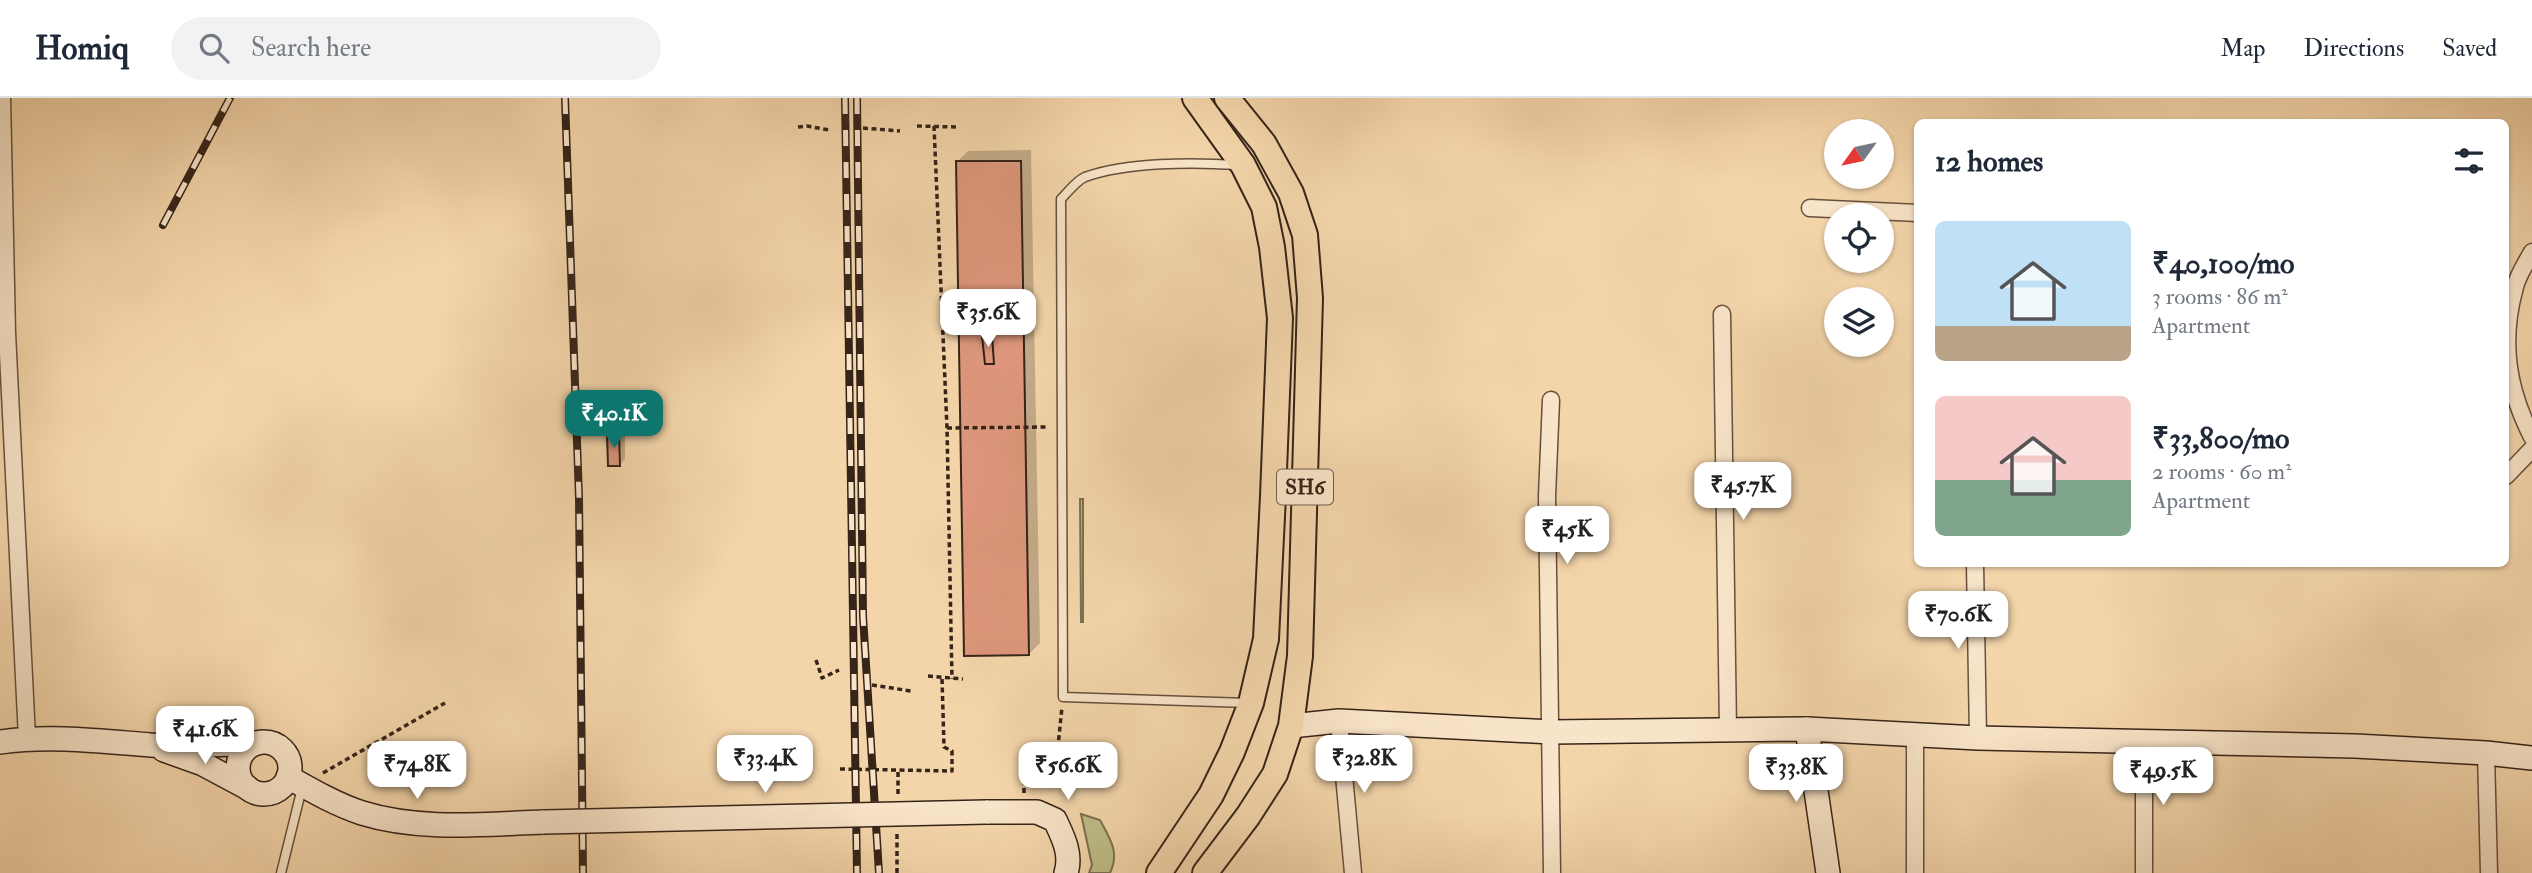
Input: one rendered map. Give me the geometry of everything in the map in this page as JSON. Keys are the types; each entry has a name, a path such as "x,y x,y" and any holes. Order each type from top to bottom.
{"main road":[{"name":"SH6","path":"1159,873 1211,796 1232,752 1251,703 1266,639 1280,318 1272,247 1264,207 1243,165 1195,98"},
{"name":"SH6","path":"1205,873 1248,816 1275,774 1291,726 1300,656 1310,312 1305,235 1291,193 1264,144 1227,98"}],"street":[{"path":"2,98 7,333 27,738"},
{"path":"1810,208 1914,213"},
{"path":"2509,324 2515,285 2532,252"},
{"path":"1722,314 1728,730"},
{"path":"2509,370 2520,413 2532,437"},
{"path":"1551,400 1547,496 1552,873"},
{"path":"2509,474 2532,449"},
{"path":"1975,567 1978,738"},
{"path":"1291,726 1339,721 1551,732 1807,729 1978,738 2355,746 2486,752 2532,758"},
{"path":"1339,721 1353,873"},
{"path":"1807,729 1828,873"},
{"path":"1915,734 1915,873"},
{"path":"0,742 27,738 114,740 151,745 265,742 281,748 289,761 295,781 361,813 415,823 464,825 1037,812 1055,820 1070,862 1066,873"},
{"path":"2144,741 2144,873"},
{"path":"248,788 239,775 240,759 244,752 257,743"},
{"path":"151,745 203,764 255,792 271,793 295,781"},
{"path":"2486,752 2489,873"}],"lane":[{"path":"1243,165 1199,163 1126,169 1083,178 1061,199 1063,697 1251,703"},
{"path":"281,873 295,781"}],"path":[{"path":"917,126 957,127"},
{"path":"934,126 947,428 952,679"},
{"path":"798,127 829,130"},
{"path":"863,128 900,131"},
{"path":"947,428 1062,427"},
{"path":"817,660 822,678 839,670"},
{"path":"928,676 963,679"},
{"path":"840,769 952,771 952,751 944,747 942,678"},
{"path":"872,685 911,691"},
{"path":"1024,813 1024,757 1057,756 1063,697"},
{"path":"295,781 445,702"}],"shaded area":[{"path":"1080,499 1083,499 1083,622 1081,622"},
{"path":"1081,814 1100,820 1107,833 1114,852 1110,873 1089,873 1092,865"}],"building":[{"path":"956,161 1021,161 1029,655 964,656"},
{"path":"992,335 994,364 985,364 982,336"},
{"path":"621,408 622,434 606,435 605,409"},
{"path":"619,434 620,466 608,466 607,435"}],"railway":[{"path":"163,225 230,98"},
{"path":"565,98 579,498 583,873"},
{"path":"845,98 857,873"},
{"path":"857,98 863,616 879,873"}]}
